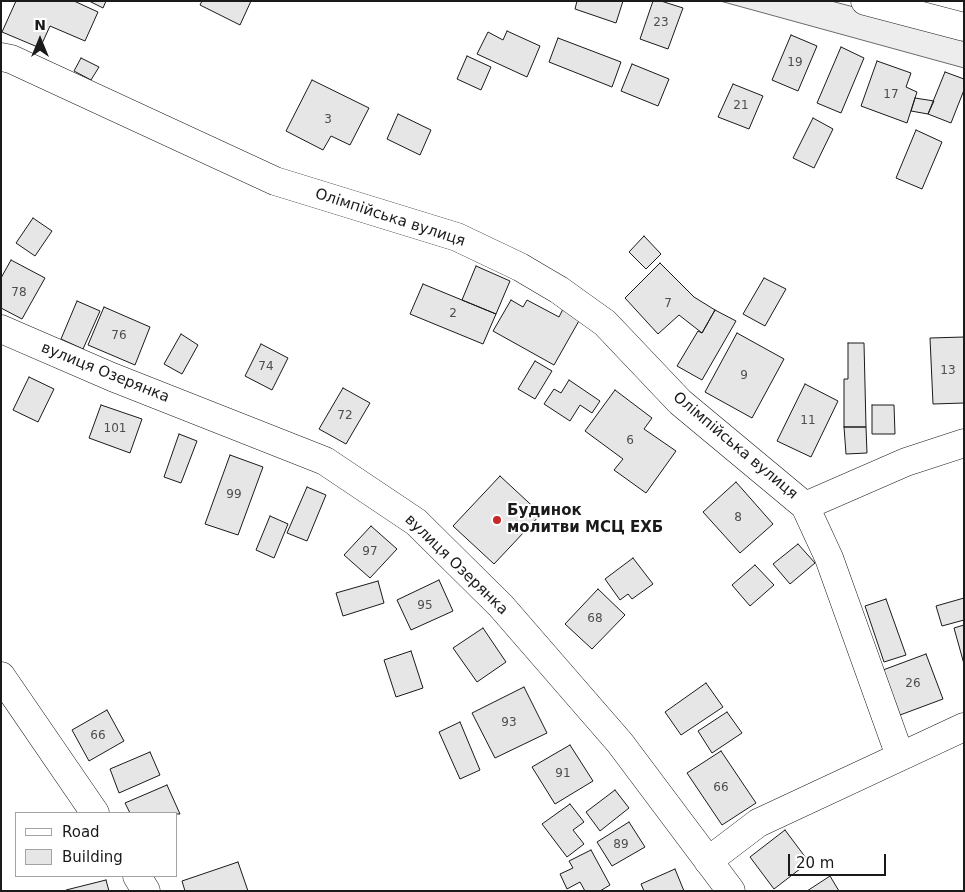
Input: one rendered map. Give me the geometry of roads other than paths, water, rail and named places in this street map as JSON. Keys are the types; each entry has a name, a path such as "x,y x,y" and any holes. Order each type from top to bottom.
{"street":[{"path":"865,1 964,28"},
{"name":"Олімпійська вулиця","path":"1,57 29,66 274,181 457,238 520,267 559,290 605,322 680,402 805,506 830,558 900,756"},
{"name":"вулиця Озерянка","path":"1,329 112,377 325,461 416,522 501,606 620,743 731,891"},
{"name":"Олімпійська вулиця","path":"805,506 906,462 964,443"},
{"path":"1,676 94,812"},
{"path":"708,860 758,823 964,727"},
{"path":"138,877 146,891"}],"place":[{"name":"Будинок молитви МСЦ ЕХБ","path":"497,520"}]}
